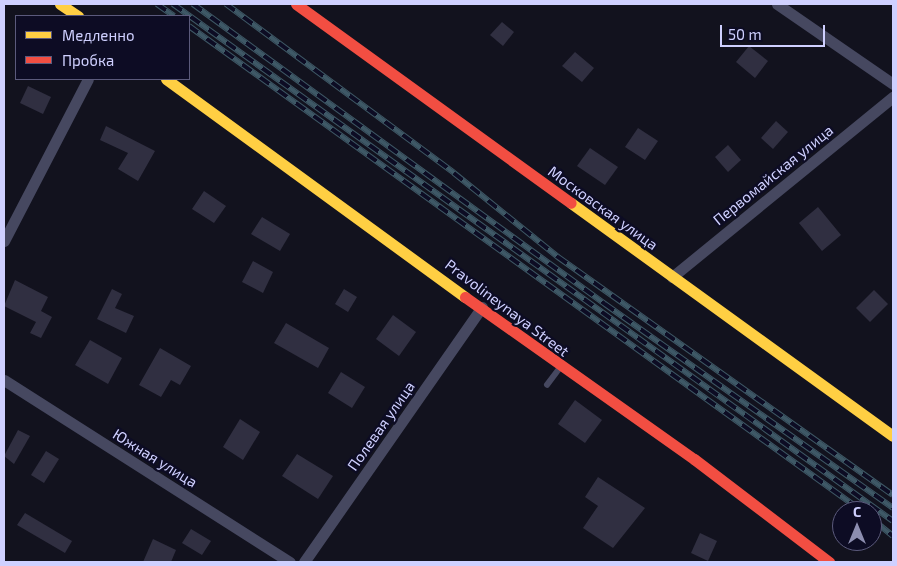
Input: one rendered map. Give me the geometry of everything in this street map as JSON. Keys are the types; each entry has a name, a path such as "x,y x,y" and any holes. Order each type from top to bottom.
{"main road":[{"path":"60,4 76,15"},
{"name":"Московская улица","path":"296,4 893,436"},
{"name":"Pravolineynaya Street","path":"167,80 482,307 560,367 694,459 829,562"}],"street":[{"path":"777,4 893,84"},
{"path":"4,241 87,80"},
{"name":"Первомайская улица","path":"672,277 893,97"},
{"name":"Полевая улица","path":"304,562 482,307"},
{"name":"Южная улица","path":"4,380 290,562"}],"lane":[{"path":"547,385 560,367"}],"building":[{"path":"502,22 514,32 503,46 490,35"},
{"path":"749,46 768,61 755,78 736,62"},
{"path":"575,52 594,68 582,82 562,66"},
{"path":"28,86 51,97 43,114 20,103"},
{"path":"776,121 788,132 773,149 761,138"},
{"path":"106,126 155,151 138,181 118,169 128,153 100,140"},
{"path":"638,128 658,141 645,160 625,147"},
{"path":"728,145 741,160 728,172 715,157"},
{"path":"590,148 618,167 605,185 577,166"},
{"path":"204,191 226,206 214,223 192,209"},
{"path":"818,207 841,235 822,251 799,223"},
{"path":"262,217 290,234 280,251 251,234"},
{"path":"253,261 273,272 263,293 242,282"},
{"path":"15,280 48,297 41,311 52,317 41,338 30,333 36,322 4,306"},
{"path":"112,289 122,294 115,308 134,316 126,333 97,319"},
{"path":"344,289 357,297 348,312 335,304"},
{"path":"874,290 888,304 870,322 856,308"},
{"path":"393,315 416,332 399,356 376,339"},
{"path":"286,323 329,348 318,368 274,343"},
{"path":"90,340 122,358 108,384 75,365"},
{"path":"160,348 191,366 180,385 171,380 161,397 139,385"},
{"path":"341,372 365,387 352,408 328,393"},
{"path":"575,400 602,420 585,443 558,424"},
{"path":"240,419 260,432 243,460 223,447"},
{"path":"18,430 30,436 14,464 4,456"},
{"path":"46,451 59,459 44,483 31,475"},
{"path":"297,454 333,476 318,499 282,476"},
{"path":"598,477 645,508 613,548 583,528 598,506 585,497"},
{"path":"25,513 72,541 65,553 17,525"},
{"path":"191,529 211,541 202,555 182,543"},
{"path":"700,533 717,541 708,561 691,553"},
{"path":"153,539 176,550 171,562 143,562"}],"railway":[{"path":"157,4 173,15"},
{"path":"173,4 188,15"},
{"path":"193,4 605,304 893,508"},
{"path":"226,4 454,173 558,257 893,495"},
{"path":"190,16 893,521"},
{"path":"190,27 848,501"},
{"path":"882,527 893,536"}],"traffic: slow":[{"path":"60,4 76,15"},
{"path":"167,80 465,297"},
{"path":"571,203 893,436"}],"traffic: jam":[{"path":"296,4 571,203"},
{"path":"465,297 694,459 829,562"}]}
